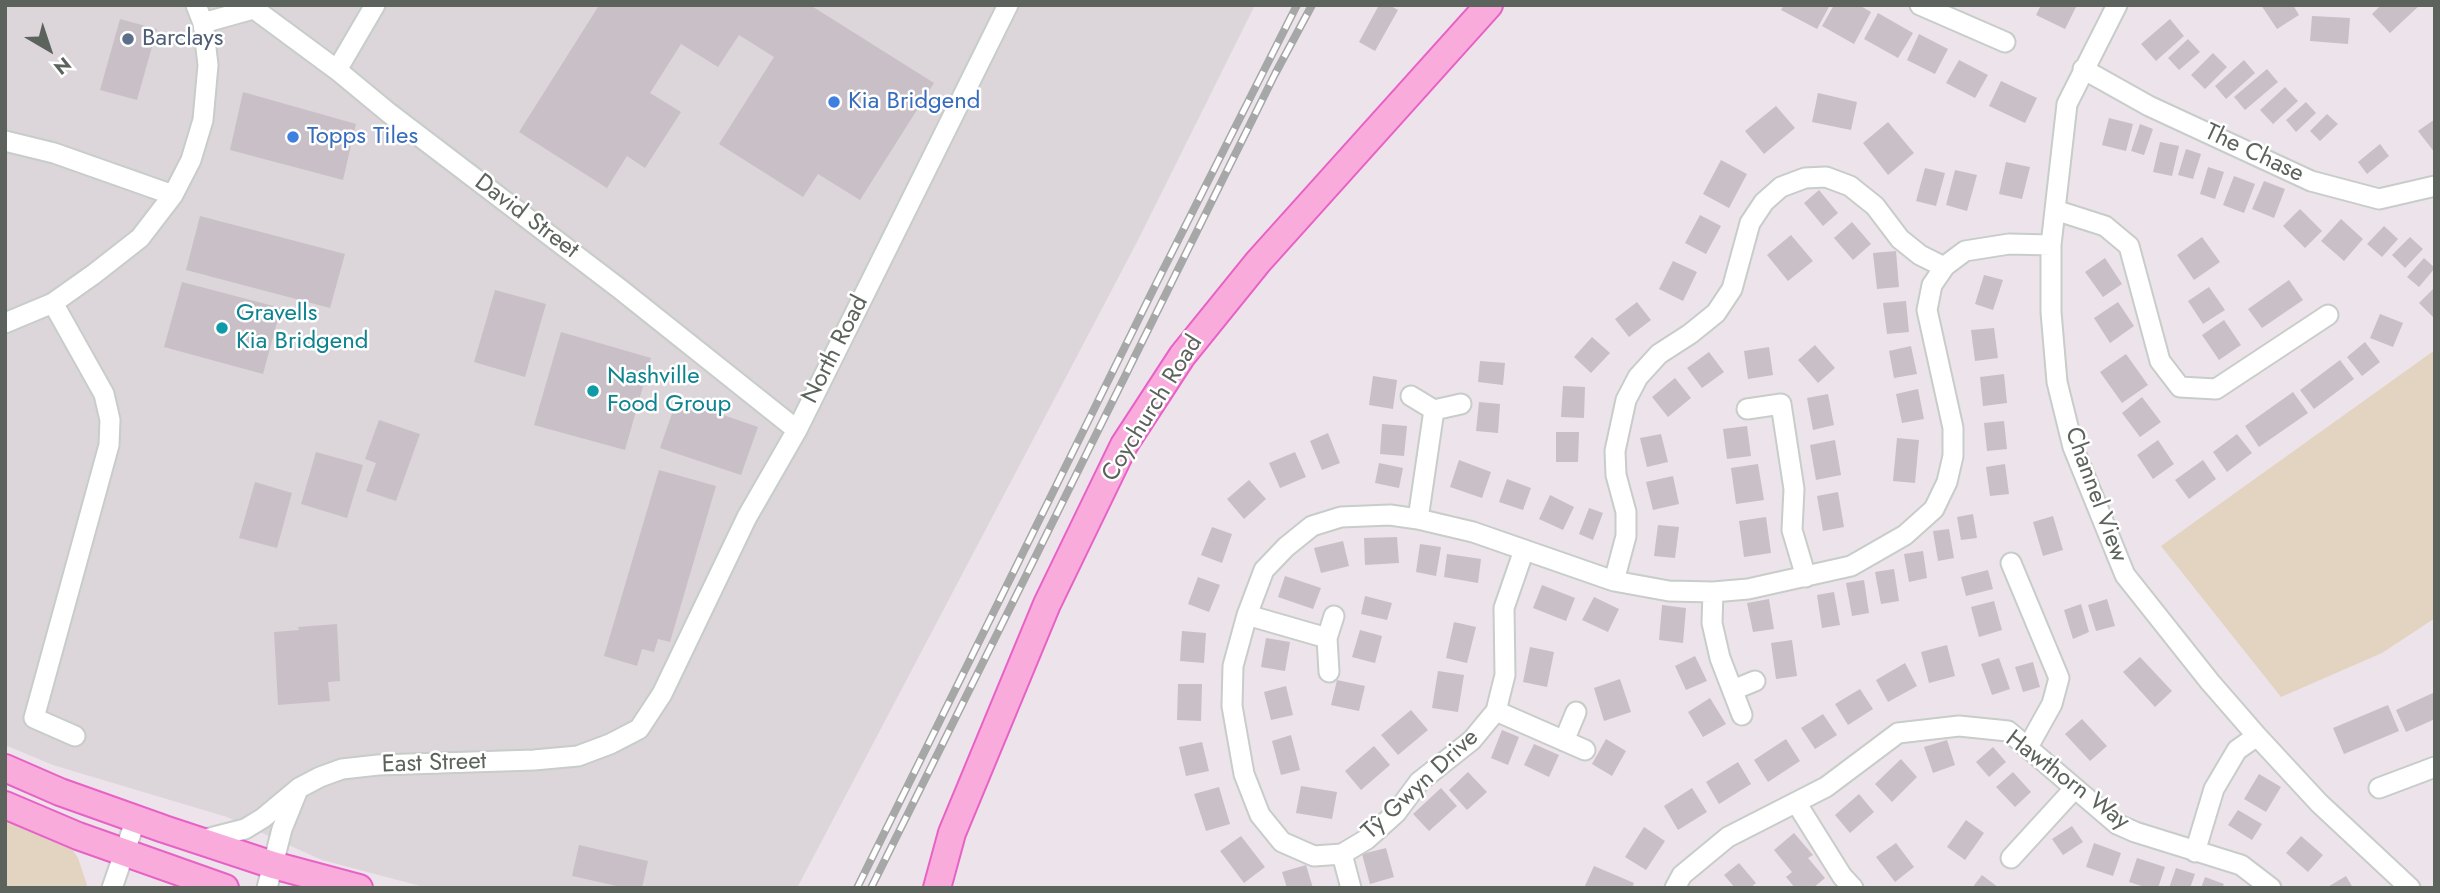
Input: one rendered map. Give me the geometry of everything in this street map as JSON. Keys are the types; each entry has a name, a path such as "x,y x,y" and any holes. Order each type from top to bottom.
{"main road":[{"name":"Coychurch Road","path":"937,888 952,833 1047,604 1124,445 1182,356 1250,272 1489,5"},
{"path":"5,768 60,792 202,840 270,877 359,888"},
{"path":"5,805 78,836 225,888"}],"street":[{"path":"337,70 375,5"},
{"name":"North Road","path":"662,694 747,517 797,429 1008,5"},
{"path":"1920,5 2005,42"},
{"name":"Channel View","path":"2117,5 2067,104 2054,210 2051,245 2052,312 2057,382 2073,447 2125,575 2210,682 2257,736 2319,803 2410,888"},
{"path":"5,323 53,303 94,274 139,238 173,195 191,160 203,120 208,65 200,14 251,7"},
{"name":"David Street","path":"251,7 337,70 797,429"},
{"name":"The Chase","path":"2083,69 2149,106 2311,181 2379,199 2434,189"},
{"path":"5,141 54,153 173,195"},
{"path":"1615,581 1626,536 1626,512 1616,475 1615,451 1626,400 1638,377 1659,354 1716,313 1732,289 1750,223 1764,202 1781,187 1805,178 1826,177 1850,186 1875,206 1900,239 1920,255 1944,267 1965,251 2009,244 2051,245"},
{"path":"2054,210 2105,226 2129,246 2160,361 2180,387 2216,389 2328,315"},
{"name":"Tŷ Gwyn Drive","path":"1524,550 1504,608 1504,675 1496,711 1472,740 1419,782 1396,813 1367,839 1342,854 1314,856 1282,842 1260,815 1244,774 1232,706 1233,666 1247,615 1264,570 1286,547 1312,526 1341,517 1390,515 1473,532 1615,581 1669,591 1713,592 1748,589 1851,566 1905,535 1934,509 1947,482 1953,456 1953,428 1927,310 1932,285 1944,267"},
{"path":"53,303 104,394 110,420 109,445 34,718 75,736"},
{"path":"1411,396 1434,410 1461,404"},
{"path":"1747,409 1781,404 1794,489 1792,530 1806,576"},
{"path":"1418,519 1434,410"},
{"path":"2011,563 2059,678 2052,704 2028,747"},
{"path":"1713,592 1712,623 1720,658 1742,715"},
{"path":"1247,615 1327,638"},
{"path":"1329,672 1327,638 1334,616"},
{"path":"1733,690 1755,681"},
{"name":"East Street","path":"202,840 245,829 263,818 299,788 342,769 578,756 639,729 662,694"},
{"name":"Tŷ Gwyn Drive","path":"1496,711 1585,750"},
{"path":"1564,741 1576,712"},
{"name":"Hawthorn Way","path":"1675,888 1682,875 1728,837 1826,787 1898,733 1959,726 2008,731 2118,824 2241,866 2271,888"},
{"path":"2195,852 2214,789 2237,750 2257,736"},
{"path":"2379,788 2435,767"},
{"path":"270,877 282,829 299,788"},
{"path":"2011,858 2076,788"},
{"path":"1797,804 1842,876 1853,888"},
{"path":"112,888 136,819"},
{"name":"Tŷ Gwyn Drive","path":"1342,854 1351,888"}],"shaded area":[{"path":"5,5 1255,5 1137,242 797,888 428,888 322,860 227,817 53,765 5,745"},
{"path":"2435,350 2435,618 2382,653 2281,697 2161,546"},
{"path":"5,810 67,842 78,858 87,885 85,888 5,888"}],"building":[{"name":"Kia Bridgend","path":"596,5 810,5 934,83 860,200 818,174 803,197 719,144 774,57 739,35 718,67 681,44 650,93 681,112 645,168 627,156 607,188 519,132 598,7"},
{"path":"1379,5 1389,5 1398,10 1375,51 1359,42"},
{"path":"1784,5 1830,5 1817,29 1781,10"},
{"path":"1834,5 1859,5 1871,12 1854,44 1822,26"},
{"path":"2041,5 2077,5 2065,29 2036,15"},
{"path":"2261,5 2293,5 2299,15 2277,29"},
{"path":"2381,5 2420,5 2390,33 2372,14"},
{"path":"1878,13 1913,33 1898,58 1864,39"},
{"path":"2312,16 2350,18 2348,44 2310,41"},
{"path":"120,19 157,29 137,100 100,90"},
{"path":"2170,19 2184,36 2156,61 2141,44"},
{"path":"1919,34 1948,49 1935,74 1907,60"},
{"path":"2188,39 2200,52 2179,70 2168,58"},
{"path":"2213,53 2227,67 2205,89 2191,75"},
{"path":"1959,60 1988,75 1975,98 1946,83"},
{"path":"2244,60 2255,73 2226,99 2215,86"},
{"path":"2267,69 2278,82 2245,110 2234,97"},
{"path":"2001,81 2037,98 2025,123 1989,106"},
{"path":"2285,87 2298,101 2273,124 2260,110"},
{"name":"Topps Tiles","path":"243,92 356,124 343,180 230,150"},
{"path":"1818,93 1857,102 1851,130 1812,122"},
{"path":"2306,102 2316,113 2296,132 2286,120"},
{"path":"1776,106 1795,128 1764,154 1745,131"},
{"path":"2327,114 2338,124 2320,141 2310,131"},
{"path":"2109,118 2133,124 2126,151 2102,145"},
{"path":"2435,119 2435,153 2418,131"},
{"path":"1888,122 1914,153 1888,175 1863,143"},
{"path":"2140,124 2153,129 2144,155 2131,151"},
{"path":"2160,142 2179,146 2172,176 2153,172"},
{"path":"2380,144 2389,156 2367,174 2358,162"},
{"path":"2186,149 2201,154 2193,179 2178,175"},
{"path":"1721,160 1747,174 1729,208 1703,194"},
{"path":"2006,162 2030,167 2022,199 1999,194"},
{"path":"2208,167 2224,172 2215,199 2200,194"},
{"path":"1925,168 1945,173 1936,206 1916,201"},
{"path":"1955,170 1977,175 1967,211 1946,205"},
{"path":"2234,176 2255,184 2244,213 2223,205"},
{"path":"2264,181 2285,189 2274,218 2252,209"},
{"path":"1819,190 1838,213 1823,226 1804,203"},
{"path":"2300,209 2322,231 2305,248 2283,226"},
{"path":"1700,215 1721,226 1706,254 1685,243"},
{"path":"200,216 345,254 330,308 186,270"},
{"path":"2341,219 2363,239 2344,261 2321,241"},
{"path":"1852,222 1871,244 1853,260 1834,238"},
{"path":"2384,226 2398,239 2382,257 2367,244"},
{"path":"1791,235 1813,261 1788,281 1767,255"},
{"path":"2202,237 2220,262 2194,280 2177,255"},
{"path":"2410,237 2423,249 2405,268 2392,255"},
{"path":"1896,251 1899,287 1877,289 1873,253"},
{"path":"2105,258 2122,284 2103,297 2085,272"},
{"path":"2424,258 2435,268 2419,287 2407,277"},
{"path":"1673,261 1697,272 1683,301 1659,289"},
{"path":"1984,275 2003,280 1993,310 1975,304"},
{"path":"2289,280 2303,300 2262,328 2248,309"},
{"name":"Gravells Kia Bridgend","path":"182,282 281,308 263,374 164,347"},
{"path":"2209,287 2225,310 2203,324 2188,301"},
{"path":"2435,287 2435,319 2419,303"},
{"path":"495,290 546,304 525,377 474,362"},
{"path":"1906,301 1909,332 1887,334 1883,303"},
{"path":"1637,302 1651,320 1629,337 1615,319"},
{"path":"2118,302 2134,326 2110,343 2094,318"},
{"path":"2380,314 2403,323 2393,347 2370,338"},
{"path":"2224,320 2241,345 2219,360 2202,335"},
{"path":"1994,328 1998,358 1975,361 1971,330"},
{"name":"Nashville Food Group","path":"561,332 651,358 625,450 534,425"},
{"path":"1592,337 1610,353 1591,373 1574,357"},
{"path":"2365,342 2380,362 2362,376 2347,357"},
{"path":"1815,345 1835,368 1818,383 1798,360"},
{"path":"1911,346 1917,374 1894,378 1889,351"},
{"path":"1769,347 1773,375 1748,379 1744,351"},
{"path":"1709,352 1724,372 1702,388 1687,368"},
{"path":"2126,354 2148,385 2122,403 2100,372"},
{"path":"2340,360 2354,379 2314,409 2300,390"},
{"path":"1480,361 1505,363 1503,385 1478,382"},
{"path":"2004,374 2007,403 1983,406 1980,377"},
{"path":"1373,376 1397,380 1393,409 1369,405"},
{"path":"1675,378 1691,398 1668,417 1652,397"},
{"path":"1563,386 1585,387 1584,418 1561,417"},
{"path":"1918,389 1924,419 1902,423 1896,394"},
{"path":"2293,392 2308,413 2259,447 2245,426"},
{"path":"1828,394 1834,425 1813,430 1807,398"},
{"path":"2142,397 2161,422 2140,437 2122,413"},
{"path":"677,399 758,427 741,475 660,448"},
{"path":"1479,402 1500,404 1498,433 1476,431"},
{"path":"379,420 420,434 396,501 366,491 376,463 365,459"},
{"path":"2004,421 2007,449 1987,451 1984,423"},
{"path":"1382,424 1407,426 1404,456 1380,454"},
{"path":"1747,426 1751,456 1727,459 1723,429"},
{"path":"1556,432 1579,432 1578,462 1556,462"},
{"path":"1328,433 1340,463 1322,470 1310,441"},
{"path":"1661,434 1668,462 1647,467 1640,438"},
{"path":"2237,434 2252,453 2227,472 2213,452"},
{"path":"1897,438 1919,440 1915,483 1893,481"},
{"path":"1835,440 1841,475 1816,480 1810,445"},
{"path":"2158,440 2174,464 2153,479 2137,455"},
{"path":"316,452 363,465 347,518 301,504"},
{"path":"1295,452 1306,477 1280,488 1269,463"},
{"path":"1459,460 1491,472 1482,498 1450,487"},
{"path":"2203,460 2216,479 2189,499 2175,480"},
{"path":"1379,463 1403,468 1399,488 1375,483"},
{"path":"1758,464 1764,500 1736,504 1731,468"},
{"path":"2005,464 2009,494 1990,496 1986,467"},
{"path":"659,470 716,486 670,642 658,639 654,652 642,649 637,666 604,656"},
{"path":"1673,476 1679,504 1653,510 1646,482"},
{"path":"1507,479 1531,488 1523,510 1499,502"},
{"path":"1249,480 1266,499 1244,519 1227,499"},
{"path":"255,482 292,493 277,548 239,538"},
{"path":"1838,492 1844,527 1823,531 1817,496"},
{"path":"1550,495 1574,507 1563,530 1539,519"},
{"path":"1589,508 1603,513 1593,540 1579,534"},
{"path":"1973,514 1977,538 1961,540 1957,517"},
{"path":"2053,516 2063,550 2043,556 2033,522"},
{"path":"1766,517 1771,553 1744,557 1739,521"},
{"path":"1658,525 1679,527 1675,558 1654,556"},
{"path":"1212,527 1232,534 1222,563 1201,555"},
{"path":"1949,529 1954,558 1938,561 1933,531"},
{"path":"1397,537 1399,563 1365,565 1364,538"},
{"path":"1343,541 1349,566 1321,573 1314,548"},
{"path":"1420,544 1441,547 1436,576 1416,572"},
{"path":"1923,551 1927,578 1909,582 1904,554"},
{"path":"1447,554 1481,559 1478,583 1444,577"},
{"path":"1894,569 1899,601 1881,604 1875,572"},
{"path":"1988,570 1993,589 1966,596 1961,577"},
{"path":"1285,576 1321,588 1313,609 1278,597"},
{"path":"1198,577 1220,585 1209,612 1188,604"},
{"path":"1864,580 1869,613 1852,616 1846,583"},
{"path":"1542,585 1575,598 1566,621 1533,608"},
{"path":"1834,592 1840,625 1822,628 1817,595"},
{"path":"1365,596 1392,603 1387,620 1361,614"},
{"path":"1594,597 1619,609 1608,632 1582,620"},
{"path":"1769,599 1774,629 1753,632 1747,603"},
{"path":"2107,599 2115,626 2096,631 2088,605"},
{"path":"1994,601 2002,630 1979,637 1971,607"},
{"path":"2081,604 2089,632 2073,639 2064,610"},
{"path":"1662,605 1686,608 1683,643 1659,640"},
{"path":"1454,622 1476,627 1467,663 1446,658"},
{"path":"337,624 340,681 328,682 330,701 278,705 274,632"},
{"path":"1360,630 1382,636 1375,663 1352,657"},
{"path":"1182,631 1206,633 1204,663 1180,661"},
{"path":"1266,638 1290,642 1285,671 1261,667"},
{"path":"1792,640 1797,676 1776,679 1771,643"},
{"path":"1947,645 1955,676 1929,683 1921,652"},
{"path":"1530,647 1554,652 1547,687 1523,682"},
{"path":"1695,656 1707,681 1686,690 1675,666"},
{"path":"2140,657 2172,691 2155,707 2123,672"},
{"path":"1999,658 2010,689 1992,695 1981,664"},
{"path":"2033,662 2040,687 2023,692 2015,667"},
{"path":"1905,663 1917,686 1888,702 1876,680"},
{"path":"1438,671 1464,675 1458,712 1432,708"},
{"path":"1620,679 1631,712 1604,721 1594,688"},
{"path":"1337,680 1365,686 1359,711 1331,705"},
{"path":"1178,684 1202,684 1201,721 1177,720"},
{"path":"1286,686 1293,715 1271,720 1264,692"},
{"path":"1860,689 1873,709 1848,725 1835,704"},
{"path":"2435,692 2435,719 2406,732 2396,710"},
{"path":"1710,698 1726,724 1703,737 1688,712"},
{"path":"2388,705 2399,731 2344,754 2333,728"},
{"path":"1411,710 1428,730 1398,755 1381,735"},
{"path":"1823,714 1837,735 1815,749 1801,728"},
{"path":"2082,719 2107,746 2090,761 2065,734"},
{"path":"1502,730 1519,737 1508,765 1491,758"},
{"path":"1291,735 1300,770 1281,775 1272,741"},
{"path":"1606,739 1626,751 1612,776 1592,764"},
{"path":"1786,739 1800,761 1768,782 1754,760"},
{"path":"1947,740 1955,765 1933,773 1924,747"},
{"path":"1202,742 1209,771 1186,776 1179,747"},
{"path":"1534,744 1559,755 1549,777 1524,765"},
{"path":"1374,746 1390,765 1361,790 1345,771"},
{"path":"1993,747 2006,762 1989,777 1976,762"},
{"path":"1901,759 1917,777 1892,802 1875,784"},
{"path":"1738,762 1751,784 1719,804 1706,782"},
{"path":"1468,772 1487,792 1467,810 1449,790"},
{"path":"2013,772 2031,792 2015,807 1996,787"},
{"path":"2259,774 2281,787 2266,812 2244,799"},
{"path":"1301,786 1337,792 1332,819 1296,813"},
{"path":"1219,787 1230,824 1206,831 1194,794"},
{"path":"1441,788 1457,806 1429,831 1413,814"},
{"path":"1692,788 1707,812 1678,830 1664,806"},
{"path":"1859,794 1874,812 1850,833 1835,815"},
{"path":"2238,810 2262,824 2252,840 2228,825"},
{"path":"1966,820 1984,833 1965,860 1947,847"},
{"path":"2072,826 2083,842 2063,855 2052,839"},
{"path":"1644,827 1665,841 1646,870 1625,857"},
{"path":"1794,833 1813,855 1808,858 1825,878 1813,888 1795,888 1786,877 1792,872 1774,850"},
{"path":"1241,836 1265,867 1244,883 1220,851"},
{"path":"2301,836 2323,855 2308,872 2286,853"},
{"path":"1896,843 1914,867 1895,882 1876,857"},
{"path":"2094,843 2121,853 2113,876 2086,867"},
{"path":"579,845 648,861 642,888 626,888 572,876"},
{"path":"1386,848 1394,877 1370,884 1362,854"},
{"path":"2137,858 2165,867 2158,888 2129,882"},
{"path":"1739,863 1756,883 1750,888 1735,888 1724,875"},
{"path":"1306,865 1313,888 1287,888 1282,872"},
{"path":"1594,866 1634,883 1632,888 1584,888"},
{"path":"2176,868 2195,874 2190,888 2169,888"},
{"path":"1982,875 1999,888 1972,888"},
{"path":"2346,876 2353,888 2326,888"},
{"path":"2205,877 2224,884 2222,888 2201,888"}],"railway":[{"path":"857,888 1297,5"},
{"path":"871,888 1275,74 1312,5"}],"place":[{"name":"Barclays","path":"128,39"},
{"name":"Kia Bridgend","path":"834,102"},
{"name":"Topps Tiles","path":"293,137"},
{"name":"Gravells Kia Bridgend","path":"222,328"},
{"name":"Nashville Food Group","path":"593,391"}]}
